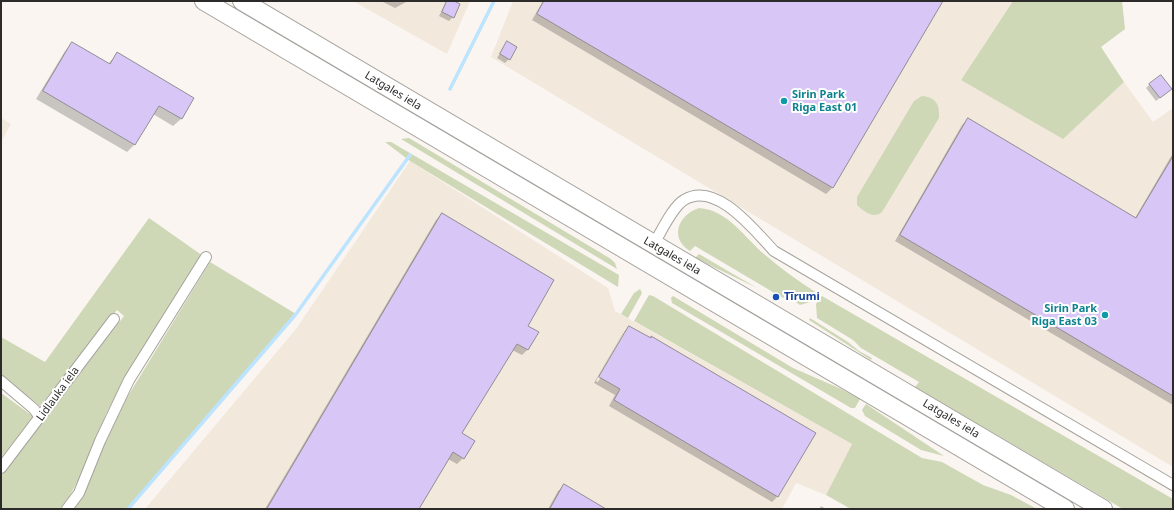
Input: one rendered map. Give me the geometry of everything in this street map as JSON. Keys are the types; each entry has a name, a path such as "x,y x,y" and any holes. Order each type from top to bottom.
{"highway":[{"name":"Latgales iela","path":"204,1 1065,509"},
{"name":"Latgales iela","path":"242,1 653,245 1103,509"},
{"path":"643,261 653,245"}],"street":[{"path":"653,245 674,210 683,200 699,194 711,197 740,214 774,251 1173,485"},
{"path":"67,509 78,493 100,441 129,380 206,257"},
{"name":"Lidlauka iela","path":"1,468 36,424 39,416 114,319"},
{"path":"1,381 34,409 39,416"}],"shaded area":[{"path":"353,1 470,1 447,54"},
{"path":"513,1 1013,1 961,80 1063,138 1124,82 1153,122 1173,108 1173,467 491,57"},
{"path":"1,118 11,124 1,142"},
{"path":"410,161 608,288 615,311 852,444 826,495 796,483 782,509 145,509 296,329"}],"green space":[{"path":"1013,1 1122,1 1125,29 1101,47 1124,82 1063,139 961,80"},
{"path":"922,96 931,98 936,102 939,109 939,118 882,212 876,215 869,214 857,205 857,197 914,101"},
{"path":"409,138 611,259 615,263 617,269 401,139"},
{"path":"385,142 391,142 619,275 618,287 410,161"},
{"path":"699,208 709,210 727,219 770,259 817,293 810,302 800,305 786,295 783,298 695,246 690,251 683,246 678,234 681,221 692,211"},
{"path":"149,218 203,256 129,371 106,414 89,460 69,497 60,509 1,509 1,476 124,316 117,310 40,406 1,375 1,337 45,362"},
{"path":"699,254 757,288 695,258"},
{"path":"210,262 296,314 128,509 71,509 120,409"},
{"path":"640,289 642,293 628,318 621,314 634,293"},
{"path":"649,295 922,458 942,462 983,485 1011,495 1037,509 851,509 826,495 852,444 634,321"},
{"path":"673,296 793,368 860,399 855,408 851,408 672,303 671,298"},
{"path":"822,296 1173,499 1173,509 1123,509 915,387 919,382 861,348 853,340 817,318 816,304"},
{"path":"810,318 872,358 871,360 809,320"},
{"path":"1,393 34,417 1,458"},
{"path":"866,404 944,456 921,450 865,416 862,410"}],"building":[{"path":"447,1 454,1 460,4 454,18 442,12"},
{"name":"Sirin Park Riga East 01","path":"544,1 943,1 833,188 537,14"},
{"path":"507,41 517,47 510,60 500,54"},
{"path":"72,42 110,64 117,52 194,98 182,119 159,106 135,145 43,91"},
{"path":"1161,75 1172,89 1160,98 1149,84"},
{"name":"Sirin Park Riga East 03","path":"968,118 1136,218 1173,156 1173,396 900,235"},
{"path":"442,213 554,280 528,326 539,332 528,350 517,344 462,433 475,441 464,459 453,452 419,509 267,509"},
{"path":"629,326 651,338 651,336 816,433 778,497 614,400 620,389 599,377"},
{"path":"564,484 606,509 550,509"}],"waterway":[{"path":"450,89 494,1"},
{"path":"128,509 296,314 410,155"}],"place":[{"name":"Sirin Park Riga East 01","path":"784,101"},
{"name":"Tīrumi","path":"776,297"},
{"name":"Sirin Park Riga East 03","path":"1105,315"}]}
